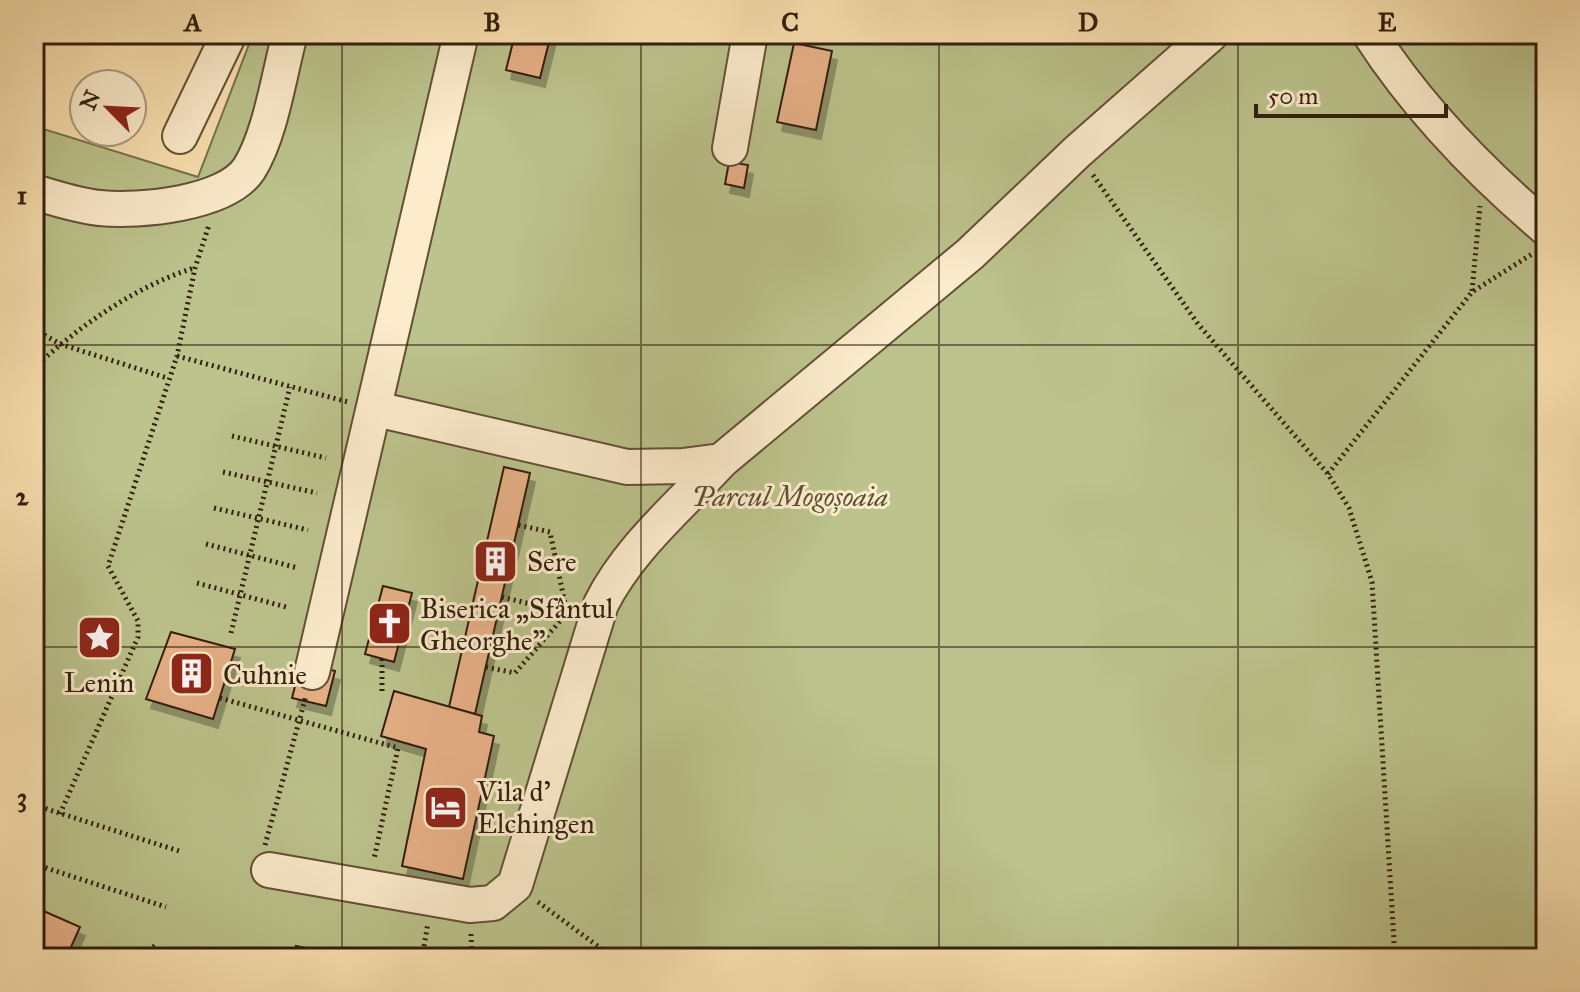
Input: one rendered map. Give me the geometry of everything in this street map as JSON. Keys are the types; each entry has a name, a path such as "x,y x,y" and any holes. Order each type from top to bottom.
{"street":[{"path":"180,136 229,34"},
{"path":"34,192 99,208 149,207 219,193 248,170 259,148 290,34"},
{"path":"312,672 376,409 461,34"},
{"path":"730,148 750,34"},
{"path":"266,862 368,887 470,905 493,903 515,885 581,617 721,461 970,254 1077,152 1211,34"},
{"path":"1370,34 1389,64 1541,240"},
{"path":"376,409 627,467 683,466 721,461"}],"path":[{"path":"1077,152 1198,324 1328,474 1349,508 1372,582 1395,958"},
{"path":"1472,292 1481,167"},
{"path":"60,814 138,637 138,621 108,566 167,378 177,356 195,268 219,193"},
{"path":"1328,474 1472,292 1541,240"},
{"path":"34,368 60,344 160,279 195,268"},
{"path":"34,329 60,344 167,378"},
{"path":"177,356 376,409"},
{"path":"231,633 290,387"},
{"path":"232,436 326,458"},
{"path":"223,472 317,493"},
{"path":"214,508 308,530"},
{"path":"518,525 550,532 581,617"},
{"path":"206,544 298,568"},
{"path":"197,583 286,607"},
{"path":"502,597 581,617"},
{"path":"486,667 515,673 581,617"},
{"path":"382,659 382,691"},
{"path":"266,862 312,672"},
{"path":"220,698 398,748 368,887"},
{"path":"34,805 179,851"},
{"path":"34,864 166,907"},
{"path":"515,885 614,958"},
{"path":"139,958 156,945"}],"green space":[{"name":"Parcul Mogoșoaia","path":"253,34 1546,34 1546,958 34,958 34,126 68,137 68,148 105,148 198,177"}],"building":[{"path":"515,34 551,34 540,78 506,70"},
{"path":"794,43 832,51 816,130 777,122"},
{"path":"729,162 748,165 744,188 725,184"},
{"name":"Sere","path":"504,467 530,473 475,714 449,707"},
{"name":"Biserica „Sfântul Gheorghe”","path":"383,586 412,593 394,662 365,654"},
{"name":"Cuhnie","path":"171,632 235,649 213,719 146,699"},
{"path":"301,663 335,671 326,706 292,698"},
{"name":"Vila d' Elchingen","path":"394,691 482,716 479,732 494,736 463,879 402,866 426,749 381,736"},
{"path":"39,909 80,927 66,958 34,958 34,921"},
{"path":"296,946 325,952 324,958 293,958"}],"place":[{"name":"Sere","path":"496,561"},
{"name":"Biserica „Sfântul Gheorghe”","path":"389,624"},
{"name":"Lenin","path":"99,637"},
{"name":"Cuhnie","path":"192,674"},
{"name":"Vila d' Elchingen","path":"446,807"}]}
